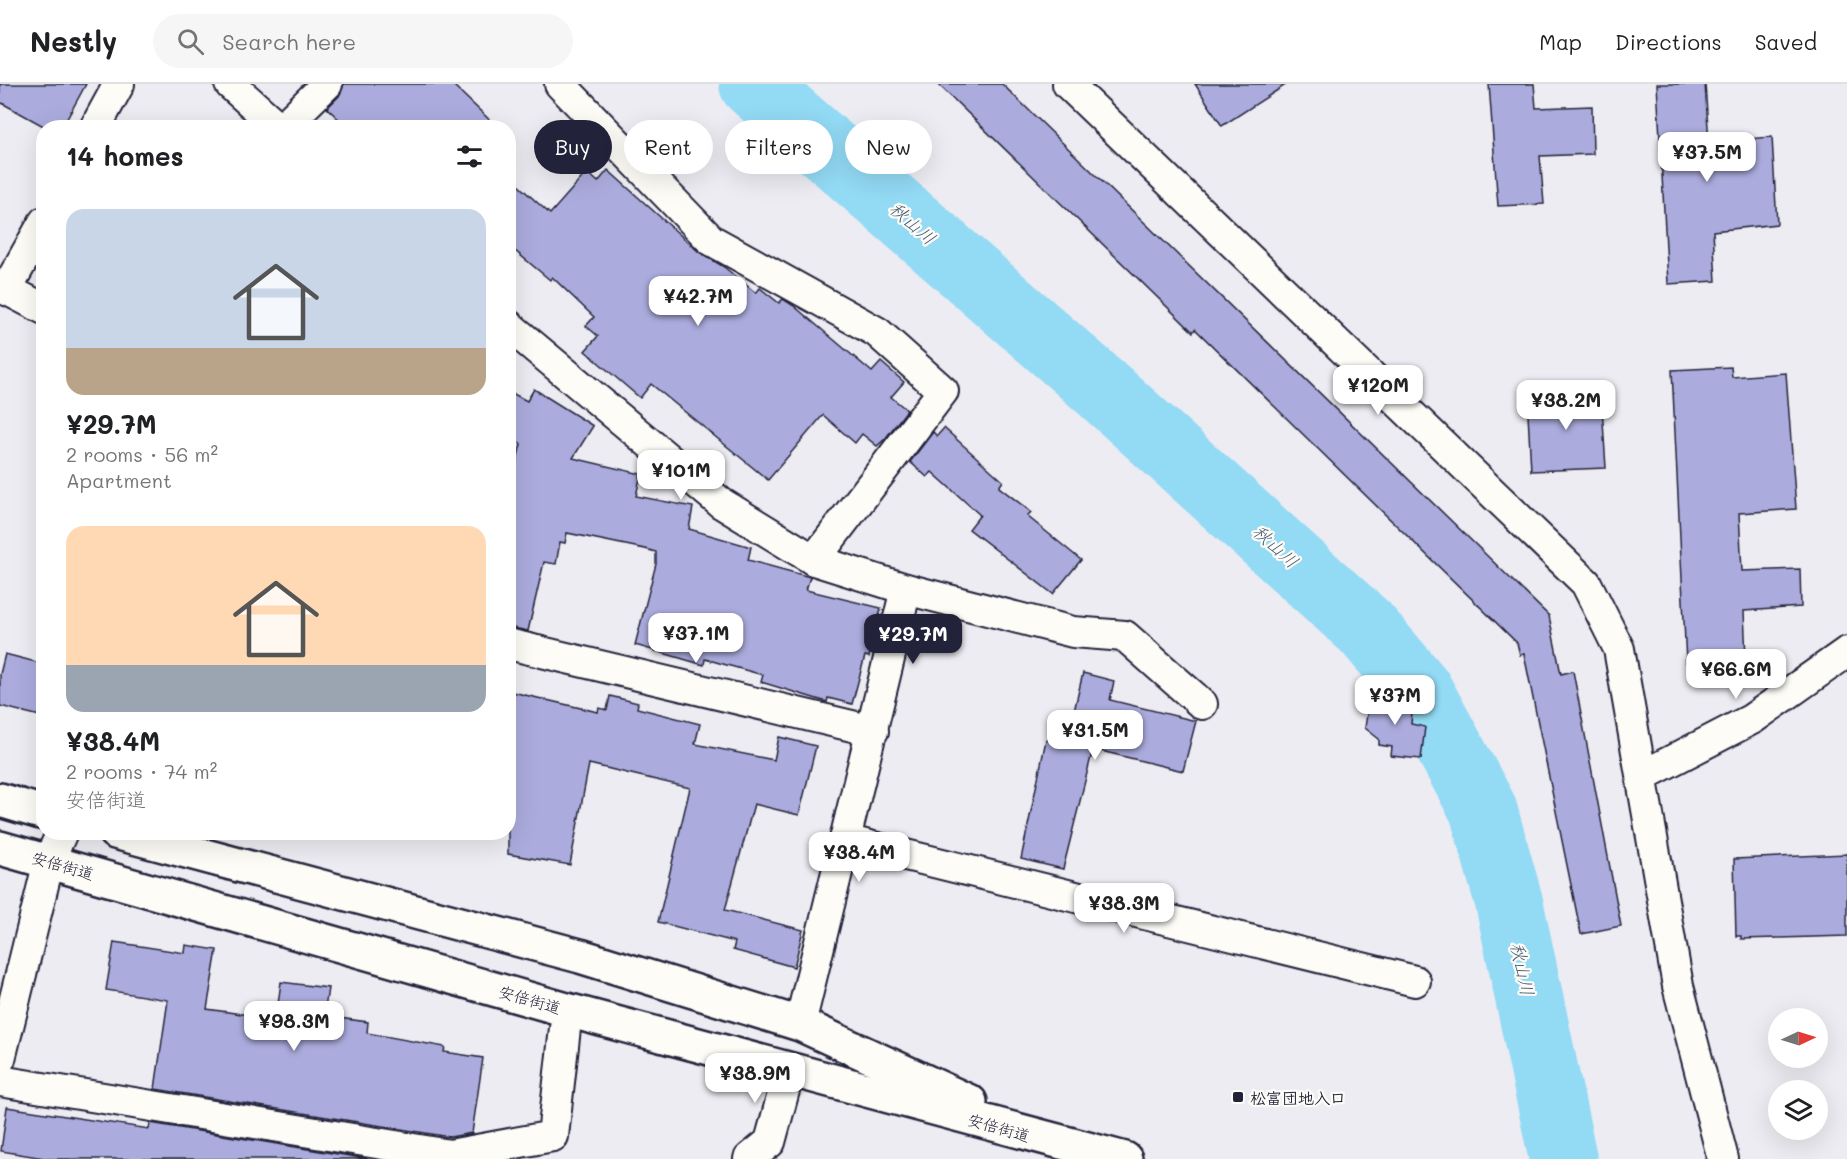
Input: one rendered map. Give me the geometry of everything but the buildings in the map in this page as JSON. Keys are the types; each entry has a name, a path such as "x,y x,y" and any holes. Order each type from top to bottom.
{"main road":[{"path":"0,800 36,811"},
{"name":"安倍街道","path":"145,840 580,956 800,1024 1062,1144"},
{"name":"安倍街道","path":"0,848 56,847 567,1010 1125,1159"}],"street":[{"path":"99,120 119,84"},
{"path":"230,84 271,120"},
{"path":"289,120 327,84"},
{"path":"560,84 711,240 877,332 943,391 814,560"},
{"path":"1068,84 1586,583 1619,650 1678,986 1723,1159"},
{"path":"36,235 3,288 36,305"},
{"path":"516,342 721,503 814,560 906,589 1073,633 1125,636 1202,704"},
{"path":"800,1024 906,589"},
{"path":"516,646 873,731"},
{"path":"1642,776 1752,719 1847,652"},
{"path":"845,840 1415,981"},
{"path":"0,1059 56,847"},
{"path":"0,1081 450,1155 553,1136 567,1010"},
{"path":"749,1159 770,1142 790,1068"}],"waterway":[{"name":"秋山川","path":"753,84 1100,387 1365,627 1418,689 1483,809 1509,902 1563,1159"}],"place":[{"name":"松富団地入口","path":"1238,1097"}]}
